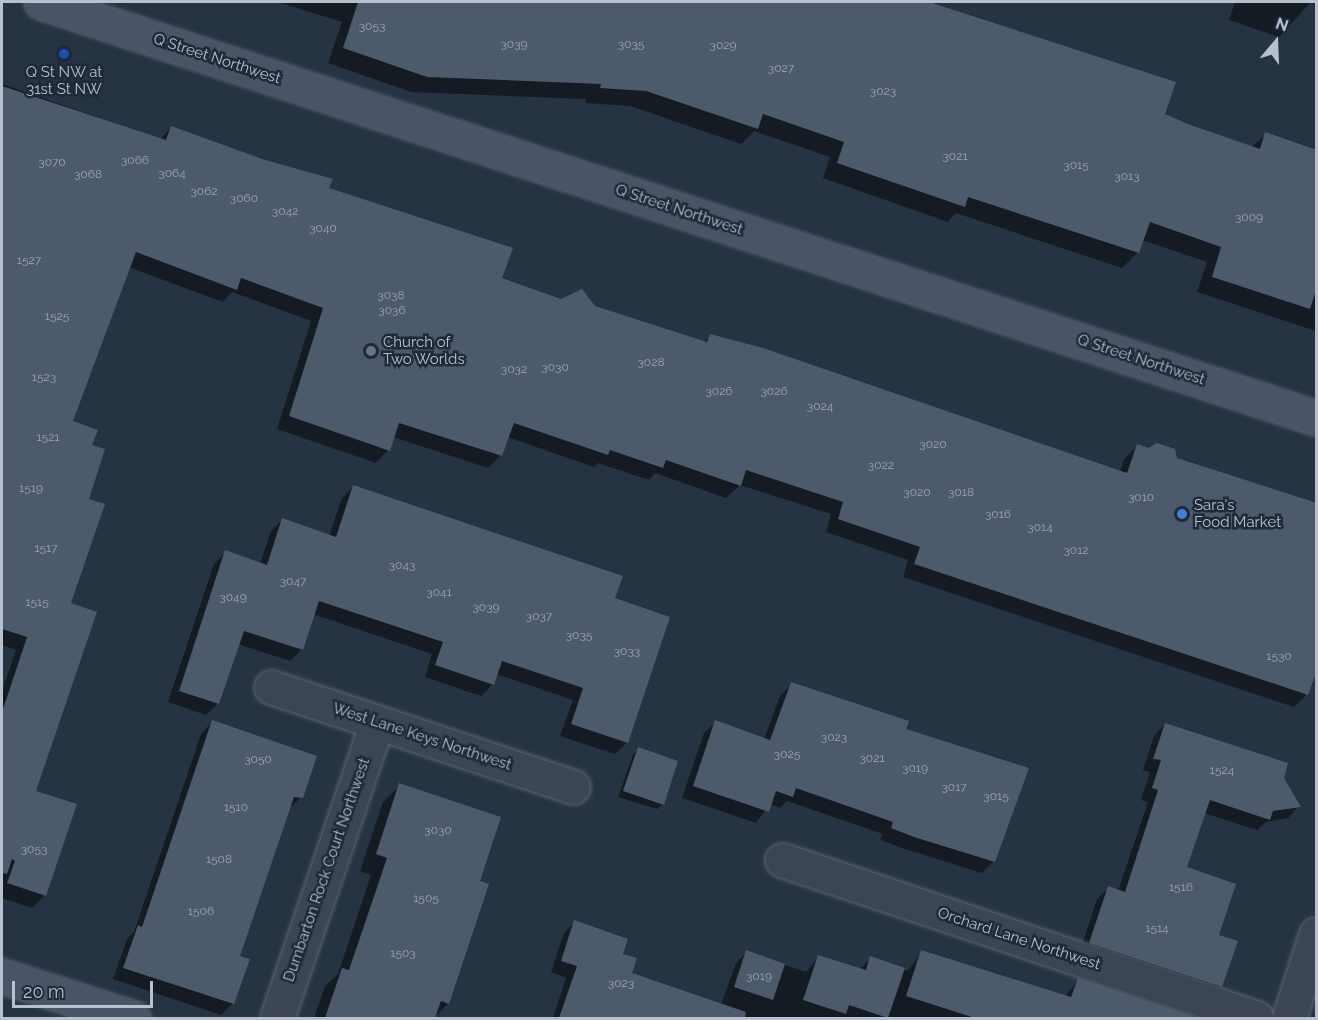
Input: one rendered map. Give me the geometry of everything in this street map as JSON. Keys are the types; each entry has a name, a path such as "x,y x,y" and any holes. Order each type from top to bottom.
{"street":[{"name":"Q Street Northwest","path":"41,2 1317,418"},
{"name":"West Lane Keys Northwest","path":"271,687 573,787"},
{"name":"Dumbarton Rock Court Northwest","path":"277,1018 377,722"},
{"name":"Orchard Lane Northwest","path":"782,860 1256,1018"},
{"path":"1289,1018 1317,934"},
{"path":"2,976 133,1018"}],"building":[{"path":"358,2 929,2 1176,82 1165,114 1188,124 1260,149 1265,132 1317,150 1317,287 1310,309 1212,277 1221,247 1150,222 1139,253 968,197 965,207 837,163 844,142 763,114 758,129 646,91 600,88 601,84 427,77 343,48"},
{"path":"2,86 166,140 171,126 262,159 333,179 329,188 513,248 502,278 561,299 582,289 595,306 707,342 710,334 763,348 1127,473 1137,444 1149,448 1157,443 1175,449 1177,458 1317,503 1317,670 1308,695 914,564 920,547 838,519 843,502 746,470 741,486 666,460 663,468 610,450 608,455 514,423 502,456 399,423 390,451 289,416 323,308 241,278 237,290 136,252 73,421 98,430 92,445 105,449 89,499 105,504 71,603 97,612 36,791 77,804 46,896 7,883 15,861 12,859 7,874 2,873 2,712 27,637 2,629"},
{"path":"353,485 623,576 615,598 670,617 628,743 571,724 583,688 502,661 494,685 435,665 443,642 319,601 303,650 244,631 219,704 179,691 225,550 267,565 282,518 336,537"},
{"path":"791,682 909,721 906,729 1029,768 995,862 914,837 891,828 893,822 796,788 793,797 776,791 769,812 693,786 715,720 770,740"},
{"path":"212,720 317,756 303,798 294,797 240,956 250,959 234,1004 123,968 138,925 142,927"},
{"path":"1165,723 1288,763 1284,778 1301,807 1273,811 1270,820 1210,800 1187,867 1236,884 1219,935 1238,941 1222,987 1089,943 1108,886 1125,892 1158,790 1152,788 1161,760 1153,759"},
{"path":"638,747 678,761 664,805 623,791"},
{"path":"399,783 501,817 480,881 489,884 449,1004 441,1001 435,1018 325,1018 342,968 349,970 387,858 376,854"},
{"path":"574,920 628,939 623,954 637,958 632,973 746,1012 745,1018 559,1018 577,966 561,961"},
{"path":"746,950 785,964 773,1000 734,987"},
{"path":"921,950 1071,997 1078,978 1198,1018 975,1018 906,996"},
{"path":"818,955 866,970 870,956 905,968 888,1018 849,1005 846,1014 803,1000"}],"place":[{"name":"Q St NW at 31st St NW","path":"64,54"},
{"name":"Church of Two Worlds","path":"371,351"},
{"name":"Sara's Food Market","path":"1182,514"}]}
